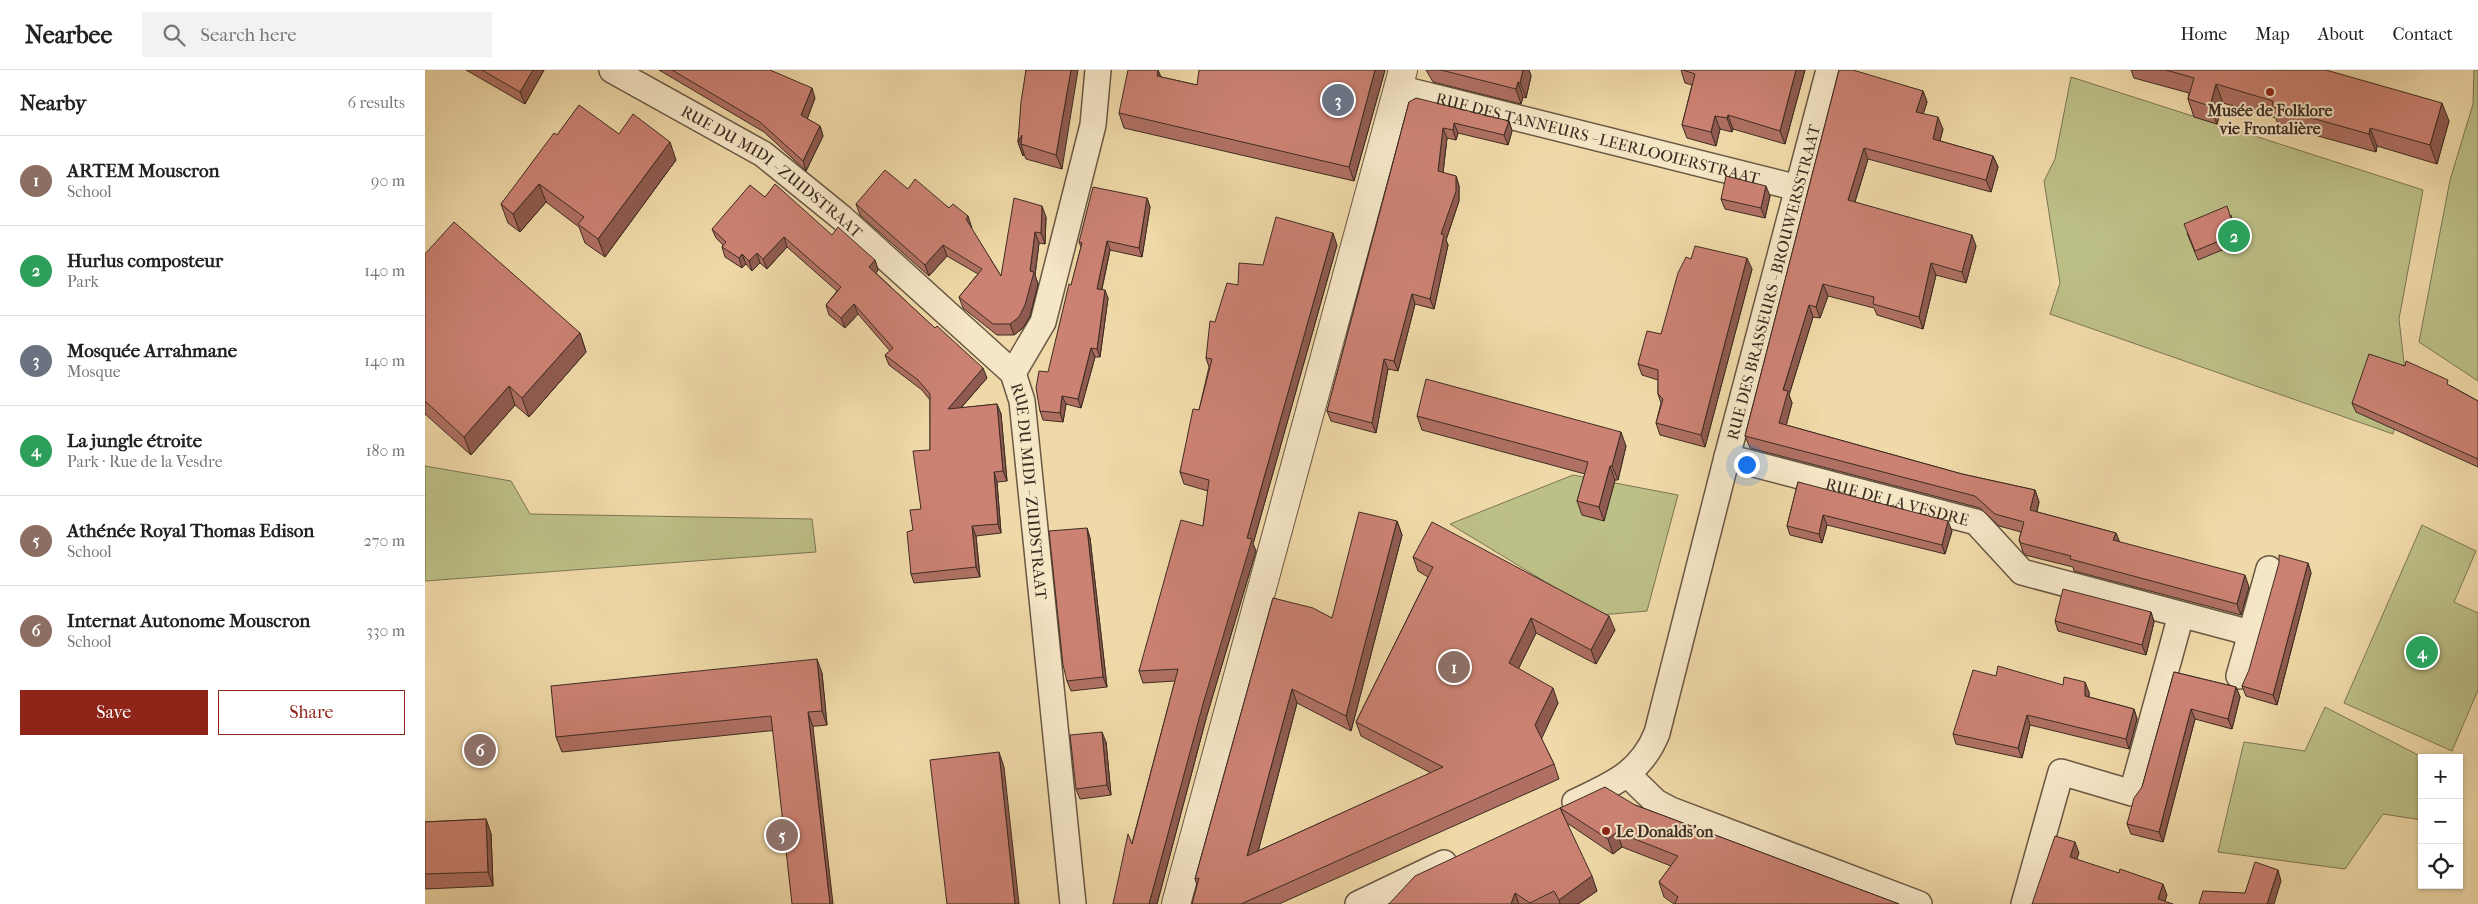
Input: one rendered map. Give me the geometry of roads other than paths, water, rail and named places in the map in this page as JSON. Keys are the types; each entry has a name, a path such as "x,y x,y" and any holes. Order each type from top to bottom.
{"street":[{"name":"RUE DU MIDI - ZUIDSTRAAT","path":"612,70 763,154 842,218 1013,373 1023,411 1073,904"},
{"path":"1013,373 1043,322 1093,126 1098,70"},
{"name":"RUE DES BRASSEURS - BROUWERSSTRAAT","path":"1556,811 1609,786 1627,774 1646,757 1657,733 1727,457 1829,70"},
{"path":"1176,904 1401,79"},
{"name":"RUE DES TANNEURS - LEERLOOIERSTRAAT","path":"1401,79 1798,188"},
{"name":"RUE DE LA VESDRE","path":"1727,457 1976,522 2022,572 2251,633"},
{"path":"2239,676 2269,568"},
{"path":"2024,904 2061,772 2132,793 2181,615"},
{"path":"1627,774 1656,802 1671,810 1919,904"},
{"path":"1358,904 1468,852"}],"place":[{"name":"Musée de Folklore vie Frontalière","path":"2270,92"},
{"name":"Mosquée Arrahmane","path":"1338,100"},
{"name":"Hurlus composteur","path":"2234,236"},
{"name":"La jungle étroite","path":"2422,652"},
{"name":"ARTEM Mouscron","path":"1454,667"},
{"name":"Internat Autonome Mouscron","path":"480,750"},
{"name":"Le Donalds'on","path":"1606,831"},
{"name":"Athénée Royal Thomas Edison","path":"782,835"}]}
